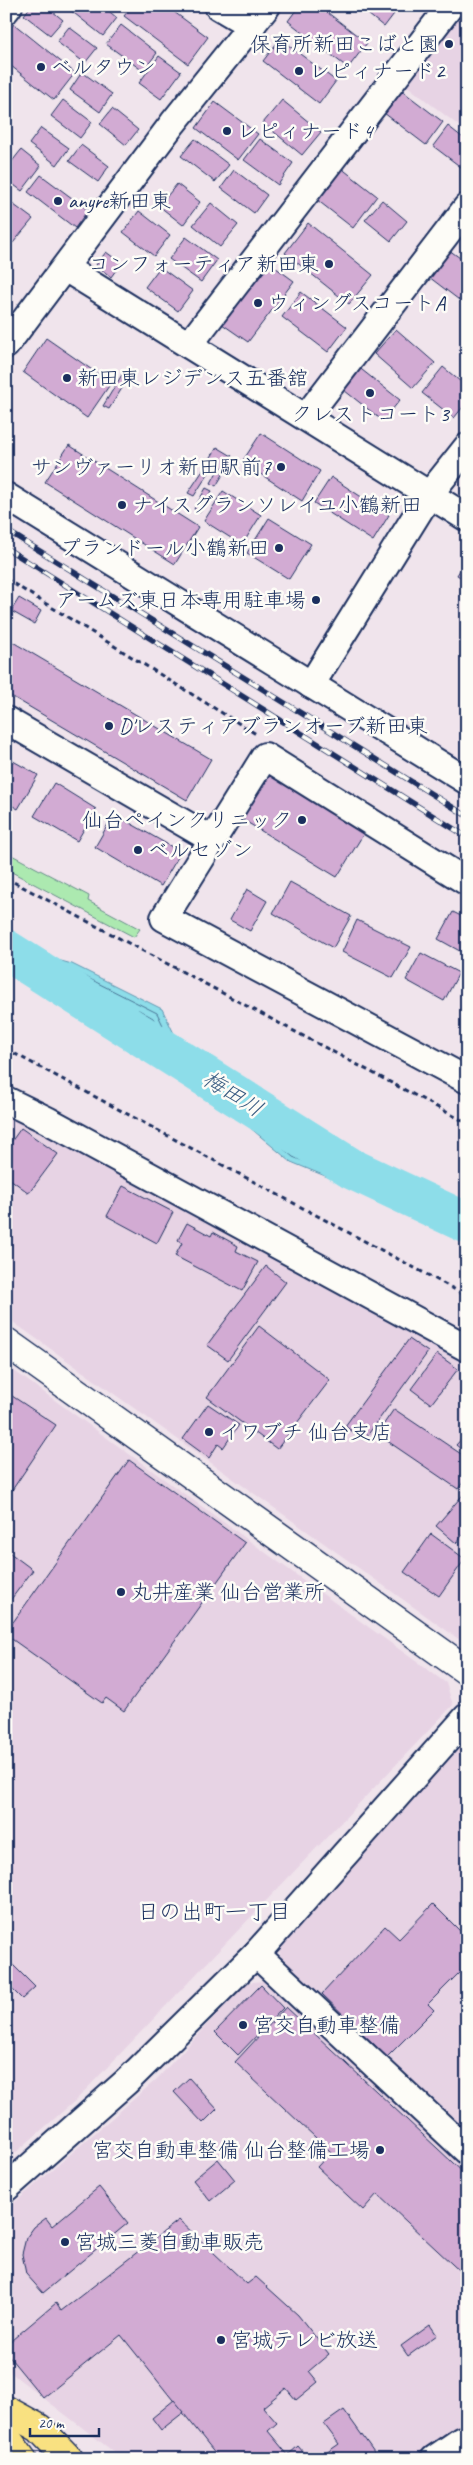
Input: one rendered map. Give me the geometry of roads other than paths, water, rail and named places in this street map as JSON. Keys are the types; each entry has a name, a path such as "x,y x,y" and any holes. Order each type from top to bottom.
{"highway":[{"path":"6,2410 39,2428 69,2459"},
{"path":"6,2437 22,2459"}],"street":[{"path":"6,10 9,6"},
{"path":"6,345 173,123 260,16 218,6"},
{"path":"189,345 450,6"},
{"path":"306,417 467,207"},
{"path":"65,268 467,518"},
{"path":"311,685 429,495 467,448"},
{"path":"6,496 467,781"},
{"path":"6,720 213,840"},
{"path":"467,882 265,756 164,918 467,1080"},
{"path":"6,1100 467,1348"},
{"path":"6,1342 467,1671"},
{"path":"6,2188 126,2082 256,1954 467,1717"},
{"path":"256,1954 467,2151"},
{"path":"39,2428 80,2459"},
{"path":"434,2459 462,2440"}],"water":[{"path":"6,946 72,964 162,1009 192,1070 322,1152 467,1213 467,1244 335,1180 291,1162 151,1045 106,999 34,967 6,967"}],"waterway":[{"name":"梅田川","path":"6,950 352,1169 467,1223"}],"railway":[{"path":"6,530 467,816"},
{"path":"6,548 467,837"}],"place":[{"name":"保育所新田こばと園","path":"449,44"},
{"name":"ベルタウン","path":"41,67"},
{"name":"レピィナード2","path":"299,71"},
{"name":"レピィナード4","path":"227,131"},
{"name":"anyre新田東","path":"58,201"},
{"name":"コンフォーティア新田東","path":"329,264"},
{"name":"ウィングスコートA","path":"258,303"},
{"name":"新田東レジデンス五番舘","path":"67,378"},
{"name":"クレストコート3","path":"370,393"},
{"name":"サンヴァーリオ新田駅前7","path":"281,467"},
{"name":"ナイスグランソレイユ小鶴新田","path":"122,505"},
{"name":"プランドール小鶴新田","path":"279,548"},
{"name":"アームズ東日本専用駐車場","path":"316,600"},
{"name":"D'レスティアブランオーブ新田東","path":"109,726"},
{"name":"仙台ペインクリニック","path":"302,820"},
{"name":"ベルセゾン","path":"138,850"},
{"name":"イワブチ 仙台支店","path":"209,1432"},
{"name":"丸井産業 仙台営業所","path":"121,1592"},
{"name":"宮交自動車整備","path":"243,2025"},
{"name":"宮交自動車整備 仙台整備工場","path":"380,2150"},
{"name":"宮城三菱自動車販売","path":"65,2242"},
{"name":"宮城テレビ放送","path":"221,2340"}],"district":[{"name":"日の出町一丁目","path":"214,1912"}]}
